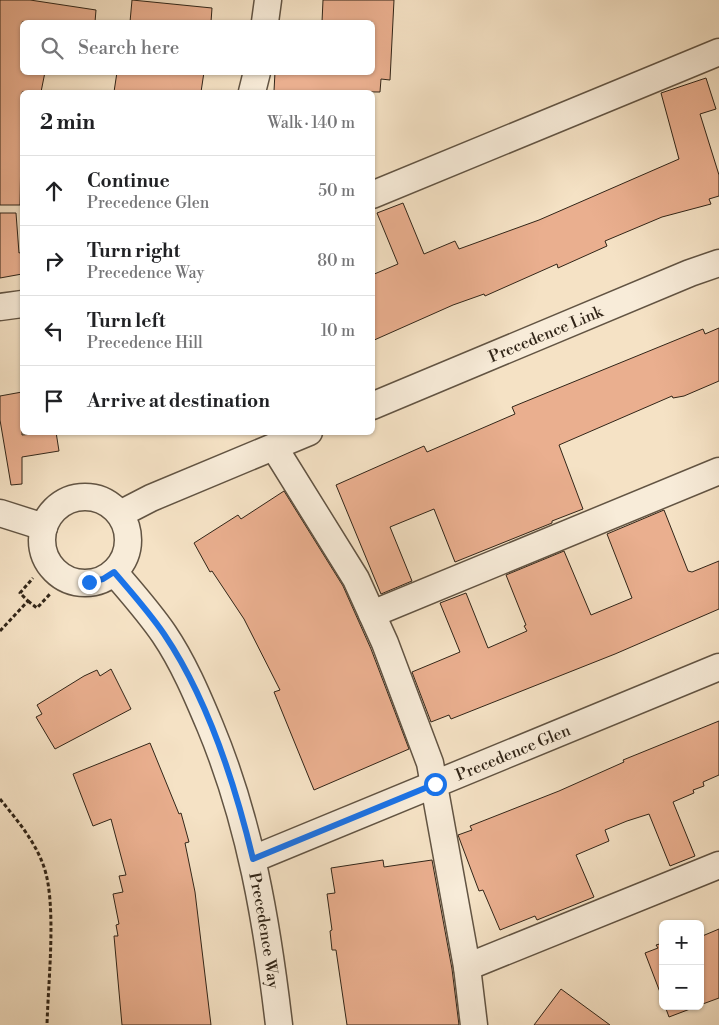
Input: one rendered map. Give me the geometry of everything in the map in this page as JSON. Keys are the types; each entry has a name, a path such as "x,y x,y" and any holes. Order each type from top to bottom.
{"street":[{"path":"265,20 268,0"},
{"path":"375,194 719,52"},
{"path":"252,90 256,75"},
{"name":"Precedence Link","path":"375,405 690,273 719,263"},
{"path":"0,307 20,304"},
{"path":"120,514 290,438 372,614 411,712 435,784 467,967 474,1025"},
{"path":"372,614 719,471"},
{"path":"98,498 110,504 120,514 126,525 128,538 125,556 114,572 103,579 89,582 75,581 62,576 52,567 45,555 42,541 44,527 50,515 60,505 71,499 98,498"},
{"path":"0,513 44,527"},
{"name":"Precedence Way","path":"114,572 164,634 192,683 237,796 253,859 279,1025"},
{"name":"Precedence Glen","path":"253,859 719,667"},
{"path":"467,967 719,865"}],"path":[{"path":"33,578 20,593 28,601 37,608 50,594"},
{"path":"0,631 28,601"},
{"path":"0,799 32,841 44,868 50,912 47,1025"}],"building":[{"path":"0,0 30,0 96,10 95,20 20,20 20,75 44,75 41,90 20,90 20,205 0,205"},
{"path":"132,0 212,8 211,20 130,20"},
{"path":"323,0 394,0 390,80 381,79 380,92 375,92 375,90 274,90 275,75 375,75 375,20 322,20"},
{"path":"117,75 204,75 201,90 114,90"},
{"path":"706,78 716,109 700,114 719,175 719,196 709,199 711,204 662,217 605,241 607,246 558,268 557,264 485,296 484,294 453,305 375,340 375,274 398,264 377,213 403,203 424,254 455,241 459,249 539,220 679,159 661,93"},
{"path":"0,213 16,213 20,274 0,278"},
{"path":"719,328 719,381 684,396 673,398 672,396 559,445 583,509 455,562 434,509 390,527 412,581 381,594 336,485 424,446 427,452 515,414 512,407 703,329 705,334"},
{"path":"20,392 20,435 56,435 59,451 22,457 22,484 11,485 0,420 0,396"},
{"path":"284,491 343,586 371,649 409,749 314,790 274,692 280,690 244,619 212,571 210,572 194,543 238,515 241,519"},
{"path":"664,510 688,571 692,572 719,561 719,609 615,654 451,719 449,715 431,722 412,672 460,652 440,603 466,593 488,648 527,631 506,575 564,551 591,615 632,598 607,534"},
{"path":"111,669 131,709 55,749 36,717 42,714 37,705 84,676 97,670 100,676"},
{"path":"719,721 719,775 703,782 704,786 693,790 694,793 673,802 695,856 670,866 649,814 627,821 605,830 609,841 576,855 594,897 537,920 535,916 500,930 483,890 479,891 458,835 472,830 470,826 559,791 624,762 623,760"},
{"path":"150,743 179,814 181,813 189,842 185,843 195,892 211,1025 122,1025 114,936 118,936 116,925 119,924 113,894 123,892 119,876 126,875 111,819 93,826 73,774"},
{"path":"383,860 384,867 432,860 452,969 459,1025 347,1025 336,950 332,950 330,931 332,930 327,894 335,893 331,868"},
{"path":"719,929 719,998 704,1004 704,965 704,935"},
{"path":"659,944 659,990 645,953 658,948 656,945"},
{"path":"561,989 610,1025 534,1025"},
{"path":"666,1010 687,1010 669,1017"}],"route":[{"path":"89,582 103,579 114,572 164,634 192,683 222,755 237,796 253,859 435,784"}]}
